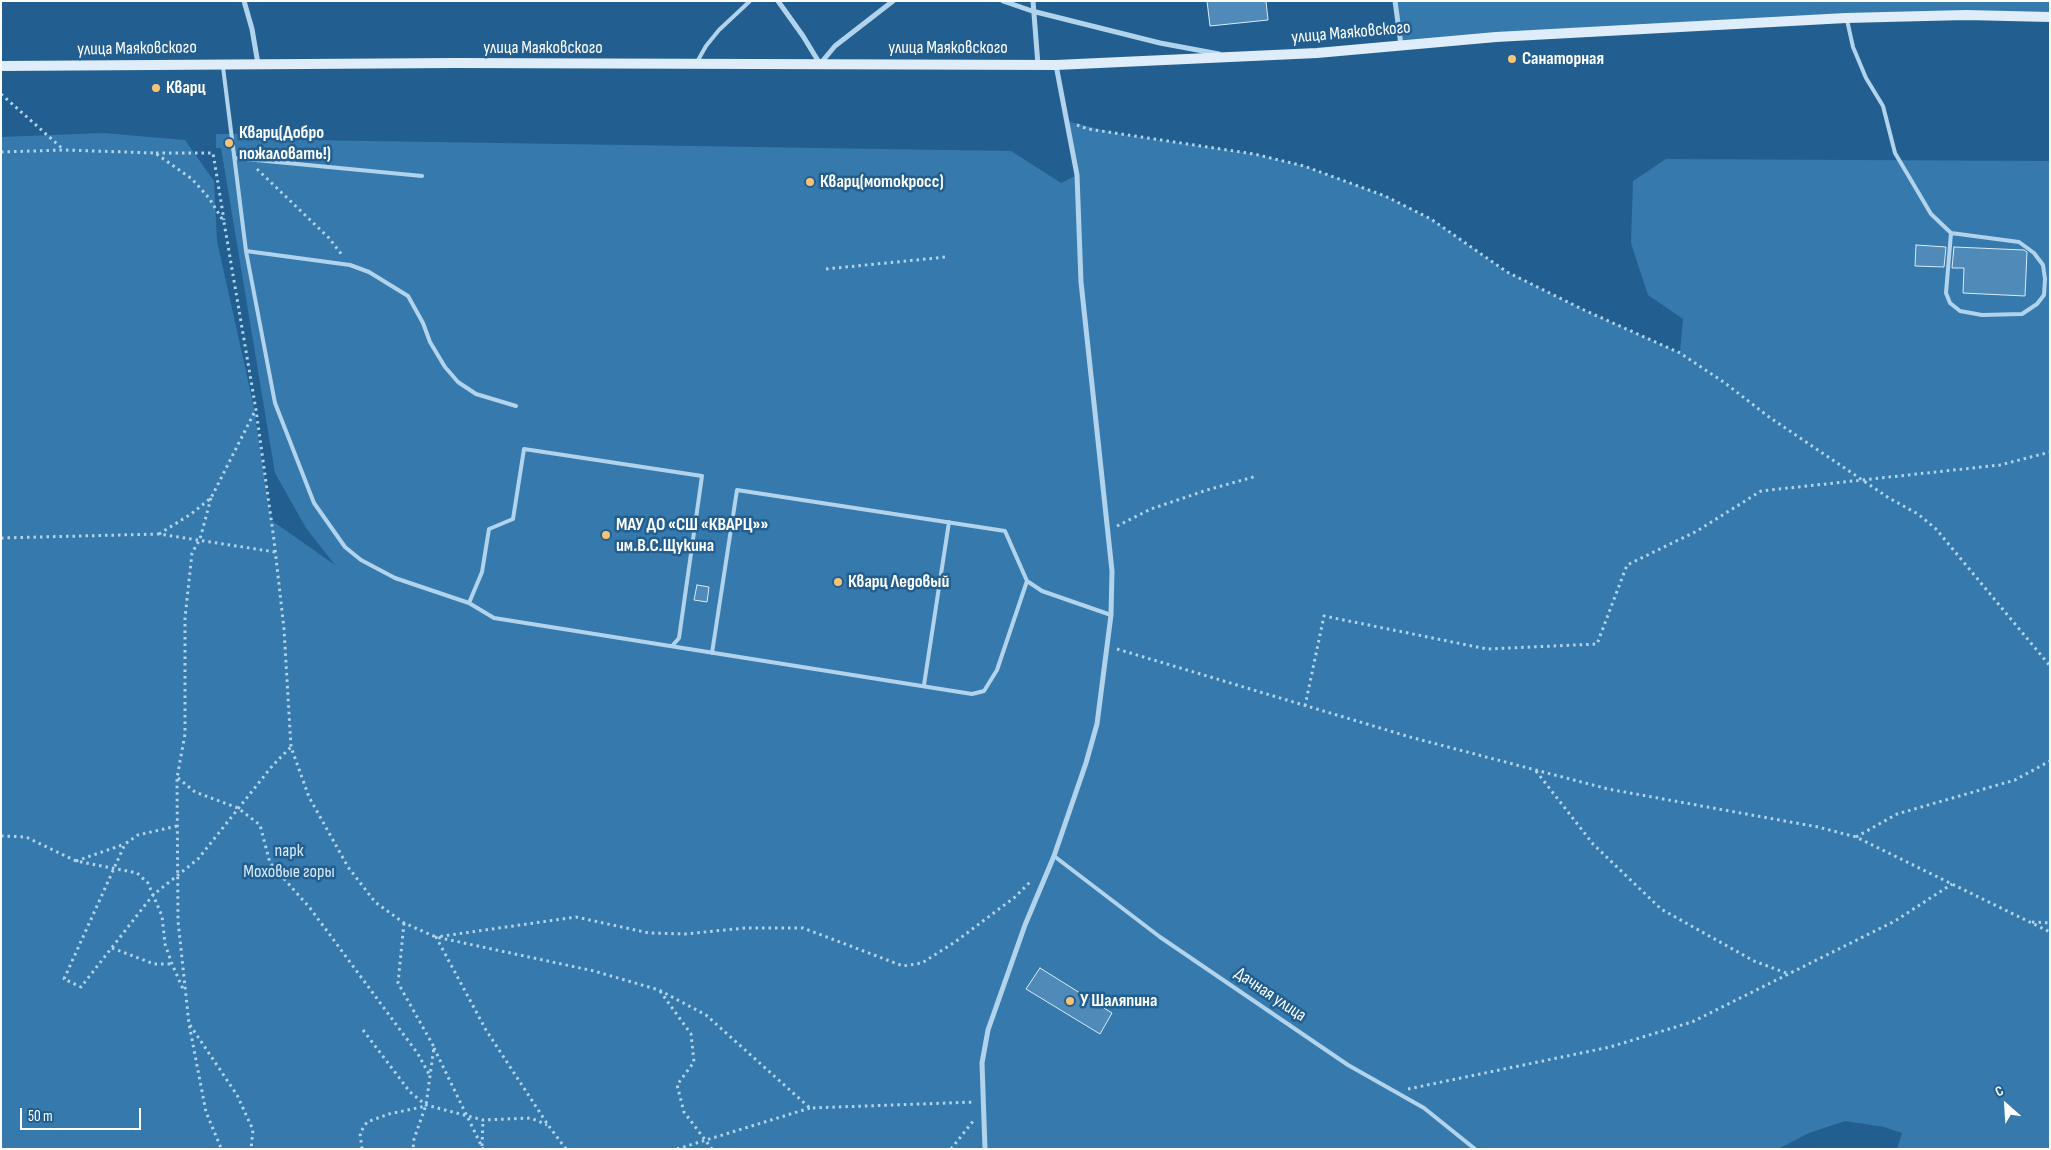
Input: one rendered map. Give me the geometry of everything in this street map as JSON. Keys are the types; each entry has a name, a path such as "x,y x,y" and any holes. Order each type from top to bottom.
{"main road":[{"name":"улица Маяковского","path":"1,66 223,64 1056,65 1240,57 1594,31 1846,18 1892,16 2050,17"}],"street":[{"path":"244,1 252,29 258,64"},
{"path":"778,1 820,64 834,46 894,1"},
{"path":"1003,1 1032,11 1160,43 1240,57"},
{"path":"1032,1 1038,65"},
{"path":"1395,1 1401,46"},
{"path":"985,1149 982,1062 988,1030 1024,925 1054,856 1086,763 1097,724 1111,615 1112,570 1081,282 1077,176 1056,65"}],"lane":[{"path":"696,64 706,46 719,30 750,1"},
{"path":"1846,18 1853,47 1866,78 1883,106 1895,153 1931,214 1951,232 2019,242 2028,248 2044,265 2044,295 2038,304 2022,314 1982,315 1960,311 1950,304 1946,293 1951,232"},
{"path":"223,64 246,251 275,403 308,492 330,529 345,547 361,560 395,578 469,603 494,618 673,644 712,653 972,694 984,691 998,670 1027,581"},
{"path":"235,158 422,176"},
{"path":"246,251 350,265 369,272 408,296 435,350 445,367 458,382 476,394 516,406"},
{"path":"469,603 482,572 489,529 513,520 524,450 702,476 679,638 673,644"},
{"path":"712,653 737,490 1005,531 1027,581 1042,591 1111,615"},
{"path":"924,685 949,522"},
{"name":"Дачная улица","path":"1054,856 1160,938 1348,1065 1424,1108 1475,1149"}],"path":[{"path":"1,94 43,129 64,150"},
{"path":"1067,121 1088,130 1254,154 1304,166 1385,196 1431,218 1507,272 1584,310 1680,353 1863,480 1918,514 1936,529 2050,666"},
{"path":"1,152 64,150 214,153 256,410 275,552 284,629 291,747 309,797 348,868 375,902 404,923 436,937 594,971 659,990 706,1015 810,1108"},
{"path":"155,153 192,179 209,198 224,222"},
{"path":"246,160 329,238 350,265"},
{"path":"826,269 946,257"},
{"path":"221,1149 206,1112 189,1024 185,992 178,921 177,778 185,734 186,618 192,553 200,539 211,498 256,410"},
{"path":"1305,706 1324,616 1487,649 1598,644 1627,565 1696,532 1761,491 2000,465 2050,452"},
{"path":"1107,531 1151,509 1257,476"},
{"path":"158,534 191,514 211,498"},
{"path":"1,538 158,534 275,552"},
{"path":"1108,646 1410,737 1608,789 1818,827 1856,837 2050,932"},
{"path":"125,844 64,979 81,987 153,895 198,859 273,765 291,747"},
{"path":"1856,837 1897,814 2016,780 2050,761"},
{"path":"1536,770 1593,844 1661,910 1754,961 1789,974"},
{"path":"177,778 195,792 238,808 260,825 270,863 310,908 418,1054 430,1076"},
{"path":"76,861 125,844 138,835 177,826"},
{"path":"1,836 26,837 76,861 137,874 148,883 162,916 165,944 185,992"},
{"path":"436,937 576,917 649,933 685,934 746,928 803,928 903,966 922,963 955,942 1015,898 1035,877"},
{"path":"1395,1091 1610,1047 1692,1022 1895,921 1952,884"},
{"path":"2029,922 2050,923"},
{"path":"404,923 398,984 434,1047 483,1148"},
{"path":"436,937 486,1030 548,1125 566,1149"},
{"path":"112,948 154,964 172,964"},
{"path":"659,990 691,1034 694,1062 677,1085 684,1112 712,1149"},
{"path":"189,1024 237,1095 254,1130 251,1149"},
{"path":"363,1030 410,1092 426,1106"},
{"path":"413,1149 414,1138 426,1106 434,1047"},
{"path":"677,1149 810,1108 983,1104"},
{"path":"951,1149 983,1104"},
{"path":"362,1149 360,1133 368,1122 389,1114 426,1106 483,1120 532,1118 548,1125"},
{"path":"483,1120 483,1148"}],"green space":[{"path":"1395,1 2050,1 2050,17 1966,15 1401,46"},
{"name":"парк Моховые горы","path":"1067,121 1118,134 1254,154 1304,166 1385,196 1431,219 1507,272 1584,310 1680,353 1683,319 1648,295 1631,243 1633,181 1666,159 2050,161 2050,1149 1897,1149 1902,1133 1884,1127 1845,1121 1809,1133 1778,1149 1,1149 1,137 103,133 185,140 214,181 217,241 253,403 271,520 335,565 306,528 275,473 221,148 216,148 216,134 241,134 242,139 1011,151 1061,183 1077,175"}],"building":[{"path":"1207,1 1266,1 1268,20 1210,26"},
{"path":"1916,245 1946,247 1944,267 1915,266"},
{"path":"1954,247 2024,250 2027,252 2025,296 1963,293 1964,268 1952,268"},
{"path":"697,585 709,587 707,602 694,600"},
{"name":"У Шаляпина","path":"1040,968 1112,1013 1100,1034 1026,989"}],"place":[{"name":"Санаторная","path":"1512,59"},
{"name":"Кварц","path":"156,88"},
{"name":"Кварц(Добро пожаловать!)","path":"229,143"},
{"name":"Кварц(мотокросс)","path":"810,182"},
{"name":"МАУ ДО «СШ «КВАРЦ»» им.В.С.Щукина","path":"606,535"},
{"name":"Кварц Ледовый","path":"838,582"},
{"name":"У Шаляпина","path":"1070,1001"}]}
